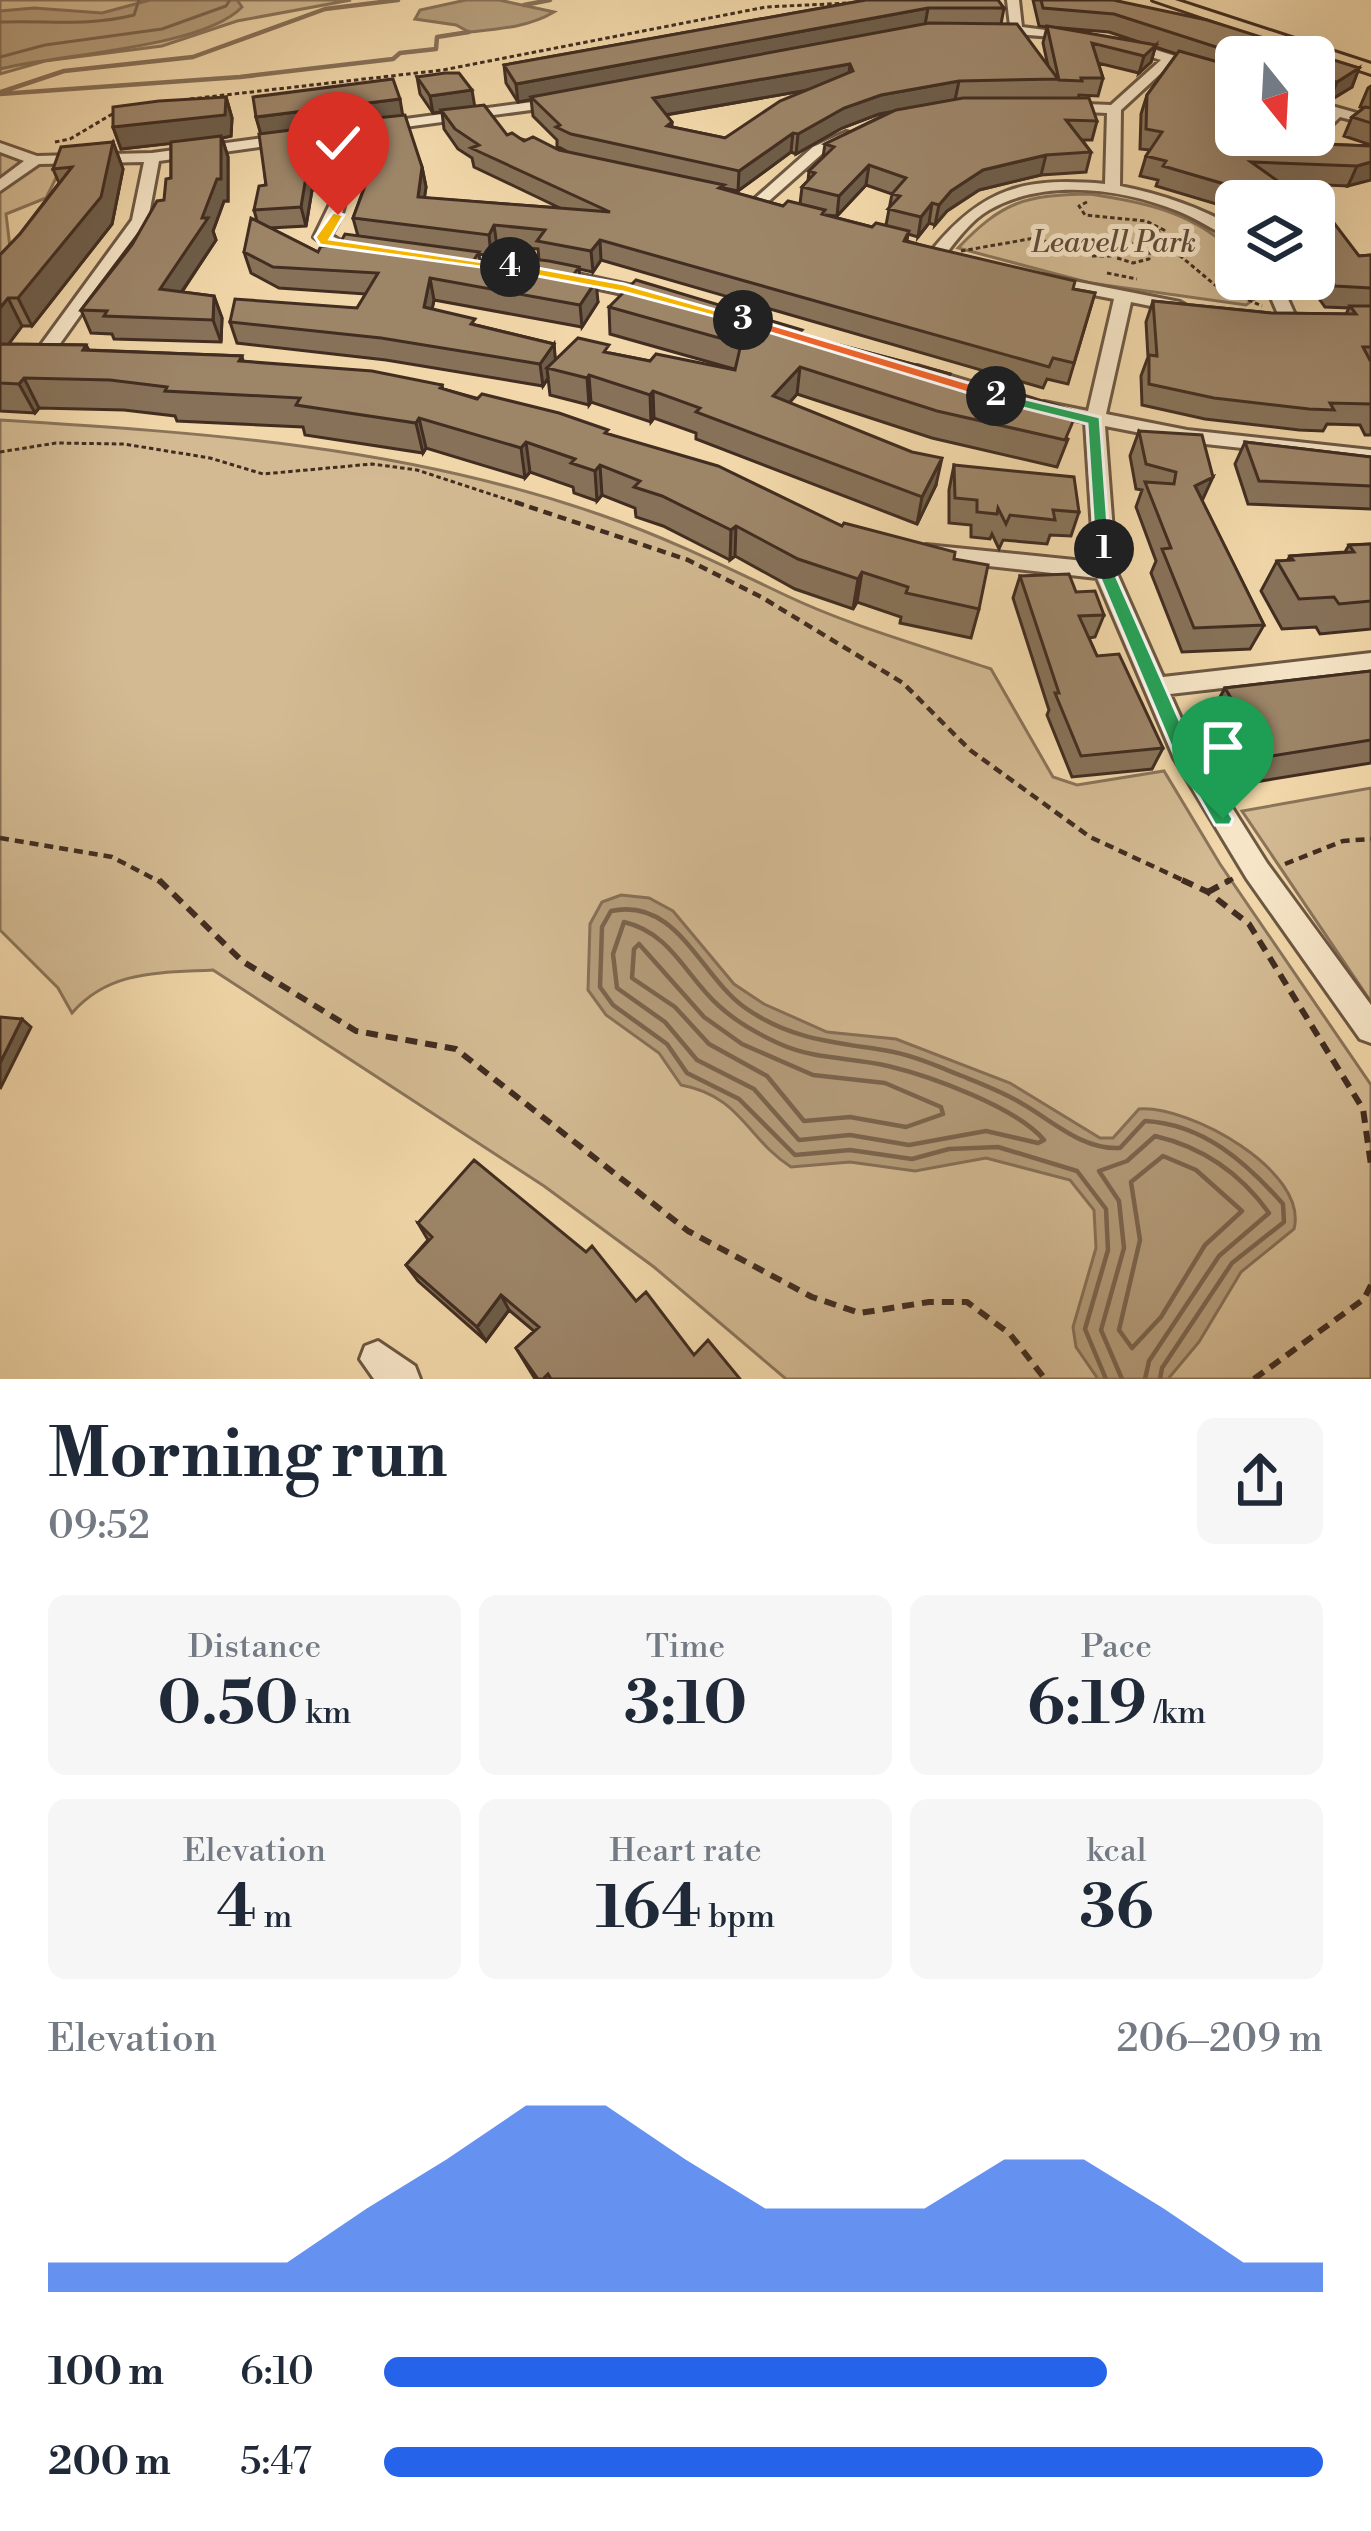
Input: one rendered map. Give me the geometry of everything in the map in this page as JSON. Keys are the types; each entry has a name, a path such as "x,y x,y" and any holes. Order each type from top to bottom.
{"main road":[{"path":"1160,0 1371,69"},
{"path":"1197,0 1371,55"}],"street":[{"path":"1013,0 1016,29"},
{"path":"978,29 1100,39 1215,72"},
{"path":"1034,105 1114,109 1170,58"},
{"path":"0,147 40,160 152,157 508,118 594,96"},
{"path":"1112,188 1114,109"},
{"path":"1337,112 1371,122"},
{"path":"758,204 818,150 875,124"},
{"path":"339,135 344,187 338,215 322,237 340,247 386,252"},
{"path":"84,357 61,356 49,346 140,220 152,157"},
{"path":"0,186 40,160"},
{"path":"938,253 966,220 1001,198 1056,188 1112,188 1186,208 1215,224"},
{"path":"737,199 780,210"},
{"path":"915,247 959,258"},
{"path":"552,273 681,303"},
{"path":"1022,274 1124,286 1202,310"},
{"path":"1124,286 1095,421 1106,571 1183,751 1257,871 1371,1029"},
{"path":"1279,300 1287,317"},
{"path":"1267,316 1308,318"},
{"path":"893,365 1095,421 1207,439 1371,455"},
{"path":"897,544 943,557 1106,571"},
{"path":"1155,687 1371,662"}],"path":[{"path":"180,100 443,70 766,7 849,3"},
{"path":"40,160 50,156 44,147 70,139 121,111"},
{"path":"1112,188 1079,206 1085,215 1162,227 1133,244"},
{"path":"938,253 1034,238 1128,262 1147,261 1150,252"},
{"path":"1114,256 1117,245 1133,244 1150,252 1178,254 1215,285 1287,317"},
{"path":"1124,286 1128,262"},
{"path":"0,452 56,443 124,444 210,458 263,474 394,466 433,474 688,560 763,598 904,682 970,750 1090,837 1208,892 1249,924 1363,1108 1371,1165"},
{"path":"0,838 112,857 136,866 159,880 242,961 356,1030 456,1048 688,1231 812,1297 860,1313 928,1302 967,1302 1010,1334 1045,1379"},
{"path":"1208,892 1219,883 1343,842 1371,839"},
{"path":"1253,1379 1364,1299 1371,1285"}],"green space":[{"path":"0,0 351,0 237,21 162,46 45,61 0,74"},
{"path":"0,151 39,165 63,164 46,198 6,214 11,256 0,269"},
{"name":"Leavell Park","path":"1090,194 1187,219 1215,236 1215,300 1253,300 1246,305 1090,283 958,248 1002,211 1048,196"},
{"path":"0,420 304,446 453,473 527,492 648,533 835,616 991,669 1053,777 1077,785 1164,771 1220,864 1371,1085 1371,1379 786,1379 654,1267 544,1186 213,970 119,981 86,999 72,1013 58,988 0,930"},
{"path":"1371,788 1371,1002 1242,811"}],"water":[{"path":"150,0 237,0 242,7 223,21 164,41 0,69 0,11 34,8 102,13"},
{"path":"466,0 499,0 554,12 524,24 469,32 456,25 415,19 420,10"},
{"path":"621,895 649,898 673,911 734,984 764,1004 827,1032 896,1039 1010,1083 1100,1138 1113,1138 1139,1109 1186,1118 1214,1130 1265,1164 1283,1185 1294,1207 1294,1229 1241,1272 1199,1342 1168,1379 1098,1379 1076,1347 1073,1327 1096,1248 1094,1210 1070,1180 986,1158 915,1171 850,1162 791,1167 731,1108 681,1085 659,1053 606,1015 588,990 590,924 602,902"}],"building":[{"path":"866,0 998,0 1004,8 928,8 516,84 504,65"},
{"path":"1041,0 1113,0 1258,36 1215,36 1215,47 1114,14 1043,8"},
{"path":"929,23 1017,24 1058,79 959,81 881,95 793,133 739,171 571,134 556,127 560,125 531,97","holes":["850,64 853,71 780,101 725,138 667,126 672,122 653,98"]},
{"path":"1047,26 1156,45 1144,56 1092,43 1103,78 1059,80"},
{"path":"1179,51 1215,61 1215,156 1335,156 1335,145 1371,146 1371,162 1357,166 1251,162 1276,180 1215,181 1163,166 1166,161 1146,156 1162,132 1146,129 1147,95"},
{"path":"1335,60 1359,68 1337,82"},
{"path":"459,73 472,90 430,96 417,77"},
{"path":"393,79 400,99 256,117 253,97"},
{"path":"226,97 225,115 113,127 113,107"},
{"path":"963,98 1089,98 1097,121 1066,120 1091,152 1046,155 983,170 939,205 932,203 921,217 888,209 900,196 892,194 906,178 869,165 839,196 802,187 815,173 809,171 834,147 825,144 896,110"},
{"path":"484,105 507,135 524,141 533,137 559,150 724,185 719,188 783,206 788,201 872,227 876,223 909,231 904,241 1075,281 1073,289 1095,293 1074,363 1053,358 1049,367 600,240 591,251 537,241 545,230 494,225 489,235 353,218 371,170 357,120 405,115 422,167 418,197 610,212 471,148 479,145 455,129 441,110"},
{"path":"1371,108 1371,123 1352,117"},
{"path":"307,128 315,170 307,171 301,207 254,210 259,186 266,185 259,134"},
{"path":"221,136 221,179 202,218 208,218 160,289 214,296 213,320 104,316 107,311 81,310 132,245 157,201 164,200 166,179 171,178 171,142"},
{"path":"113,142 101,197 18,298 8,298 0,308 0,255 72,167 53,169 61,147"},
{"path":"251,218 318,252 321,246 338,247 345,234 479,252 474,260 480,262 519,266 525,258 549,261 579,267 572,277 596,281 580,305 430,278 424,307 554,344 540,364 381,338 230,322 235,299 357,308 378,273 273,267 244,252"},
{"path":"1335,224 1359,256 1371,255 1371,288 1335,286"},
{"path":"636,280 802,330 798,334 950,374 944,382 991,394 995,386 1077,412 1065,440 937,411 800,367 773,396 912,452 942,458 922,497 696,412 700,408 653,391 650,395 589,375 547,368 578,338 609,345 604,352 650,361 656,354 735,370 741,344 609,307"},
{"path":"1153,301 1271,313 1356,314 1350,306 1371,306 1371,347 1363,347 1371,362 1371,404 1330,403 1334,410 1309,409 1214,398 1149,384 1149,355 1157,356"},
{"path":"0,344 242,356 239,361 372,371 442,385 440,388 477,399 482,394 559,413 608,430 605,433 718,466 842,526 955,552 954,559 988,565 979,609 906,593 908,587 862,572 858,579 798,559 736,526 731,530 634,487 640,481 600,465 595,471 571,463 575,459 526,442 521,448 419,418 416,423 296,405 300,398 165,391 167,387 110,380 24,378 19,384 0,383"},
{"path":"1139,431 1202,435 1213,477 1195,486 1264,625 1194,628 1162,549 1171,548 1145,482 1174,484 1176,472 1146,464"},
{"path":"1245,442 1371,457 1371,486 1259,481"},
{"path":"954,465 1074,477 1079,512 1053,510 1055,520 1010,515 1006,524 998,508 997,514 977,512 977,500 955,498"},
{"path":"1371,544 1371,601 1339,604 1334,597 1299,599 1277,561 1354,552 1349,545"},
{"path":"1069,574 1076,592 1095,591 1104,615 1079,616 1097,656 1119,654 1163,748 1081,756 1055,693 1059,693 1020,576"},
{"path":"1371,671 1371,740 1266,757 1225,688"},
{"path":"0,1017 22,1019 0,1063"},
{"path":"474,1160 586,1252 592,1246 636,1301 646,1292 694,1355 708,1340 740,1379 551,1379 548,1374 538,1379 516,1348 539,1327 501,1295 477,1327 406,1265 432,1237 418,1223"}],"waterway":[{"path":"1,92 64,71 193,57 325,9 398,0"},
{"path":"524,5 550,0"},
{"path":"0,94 240,77 393,59 400,53 436,49 437,37 469,32"}],"route":[{"path":"338,215 322,237 325,243 552,273 624,288 1095,421 1106,571 1183,751 1223,819"}]}
